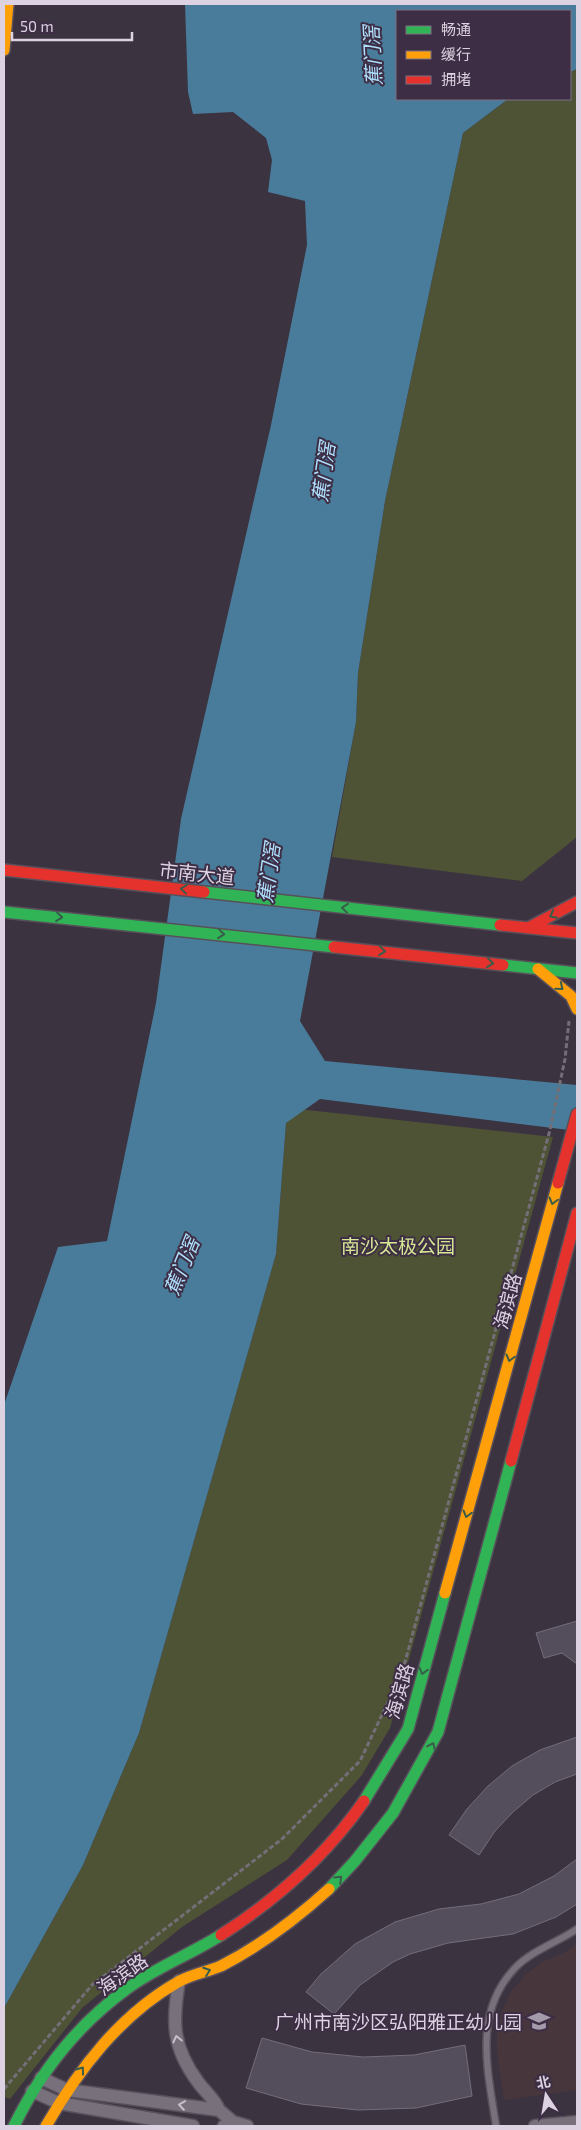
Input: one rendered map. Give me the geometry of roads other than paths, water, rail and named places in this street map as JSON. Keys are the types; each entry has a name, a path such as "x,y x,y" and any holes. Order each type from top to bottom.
{"street":[{"path":"4,50 8,4"},
{"name":"市南大道","path":"4,870 577,933"},
{"path":"528,928 577,902"},
{"path":"7,912 577,973"},
{"path":"537,968 571,996 577,1009"},
{"name":"海滨路","path":"14,2126 40,2078 72,2038 108,2003 150,1974 194,1951 228,1930 291,1884 346,1828 390,1763 408,1729 577,1114"},
{"name":"海滨路","path":"46,2126 67,2090 90,2058 117,2029 147,2003 179,1981 218,1966 254,1946 320,1898 376,1838 400,1805 421,1769 438,1732 577,1212"},
{"path":"179,1981 173,2021 180,2054 199,2084 215,2100 219,2110 229,2124 247,2126"},
{"path":"40,2078 67,2090 219,2110"},
{"path":"32,2091 59,2103 193,2126"},
{"path":"535,2126 577,2122"}],"lane":[{"path":"496,2126 486,2054 486,2030 491,2007 502,1985 517,1967 536,1952 558,1942 577,1929"}],"water":[{"name":"蕉门滘","path":"185,4 577,4 577,69 571,72 571,10 396,10 396,100 507,100 463,133 385,501 358,673 356,722 300,1021 325,1061 577,1085 577,1131 320,1099 286,1123 276,1254 139,1733 83,1865 4,2008 4,1405 58,1247 107,1241 156,1003 181,819 271,425 307,245 305,201 268,192 272,160 266,138 233,112 193,114 188,92"}],"place":[{"name":"广州市南沙区弘阳雅正幼儿园","path":"539,2021"}],"park label":[{"name":"南沙太极公园","path":"398,1245"}]}
